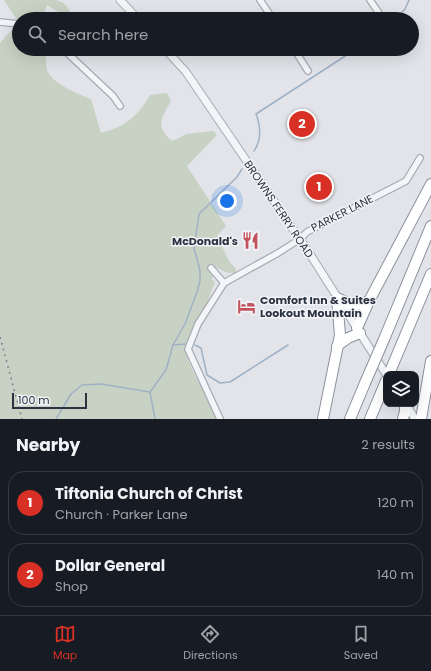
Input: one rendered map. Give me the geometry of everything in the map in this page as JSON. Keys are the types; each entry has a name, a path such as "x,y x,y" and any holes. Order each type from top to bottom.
{"highway":[{"path":"337,346 359,331 370,301 431,184"},
{"path":"350,419 431,226"},
{"path":"389,371 431,274"},
{"path":"323,419 340,335 337,298 354,306 370,301"},
{"path":"421,419 420,395 431,361"},
{"path":"370,419 383,388"},
{"path":"403,419 405,407"}],"street":[{"path":"120,0 131,12"},
{"path":"260,0 268,12"},
{"path":"370,0 378,12"},
{"path":"0,22 12,23"},
{"path":"70,56 113,96 120,106"},
{"name":"BROWNS FERRY ROAD","path":"171,56 186,72 300,239 386,371"},
{"path":"299,56 308,70"},
{"name":"PARKER LANE","path":"220,419 188,349 198,324 224,283 300,239 307,232 406,181 420,158"},
{"path":"212,268 224,283"},
{"path":"407,407 415,419"}],"green space":[{"path":"4,0 56,0 64,3 70,12 58,12 47,5 44,12 12,12"},
{"path":"12,29 12,56 45,56 47,70 54,80 66,88 91,99 101,133 110,131 130,120 141,109 150,95 167,93 171,101 161,122 163,131 172,141 187,134 213,131 217,135 187,166 226,226 217,236 229,261 236,269 236,273 228,273 215,267 212,279 215,283 206,306 191,333 186,348 190,364 195,375 223,419 0,419 0,43"}],"waterway":[{"path":"402,12 409,0"},
{"path":"254,151 257,146 260,133 256,114 345,56"},
{"path":"155,419 150,392 166,370 173,345 185,324 200,281 200,270 194,248 199,214 237,177 242,169"},
{"path":"173,345 185,344"},
{"path":"195,345 201,348 207,375 220,383 230,382 288,345"},
{"path":"56,419 71,394 82,385 101,384 150,392"}],"railway":[{"path":"0,337 22,419"}],"place":[{"name":"Dollar General","path":"302,124"},
{"name":"Tiftonia Church of Christ","path":"319,187"},
{"name":"McDonald's","path":"251,241"},
{"name":"Comfort Inn & Suites Lookout Mountain","path":"247,306"}]}
